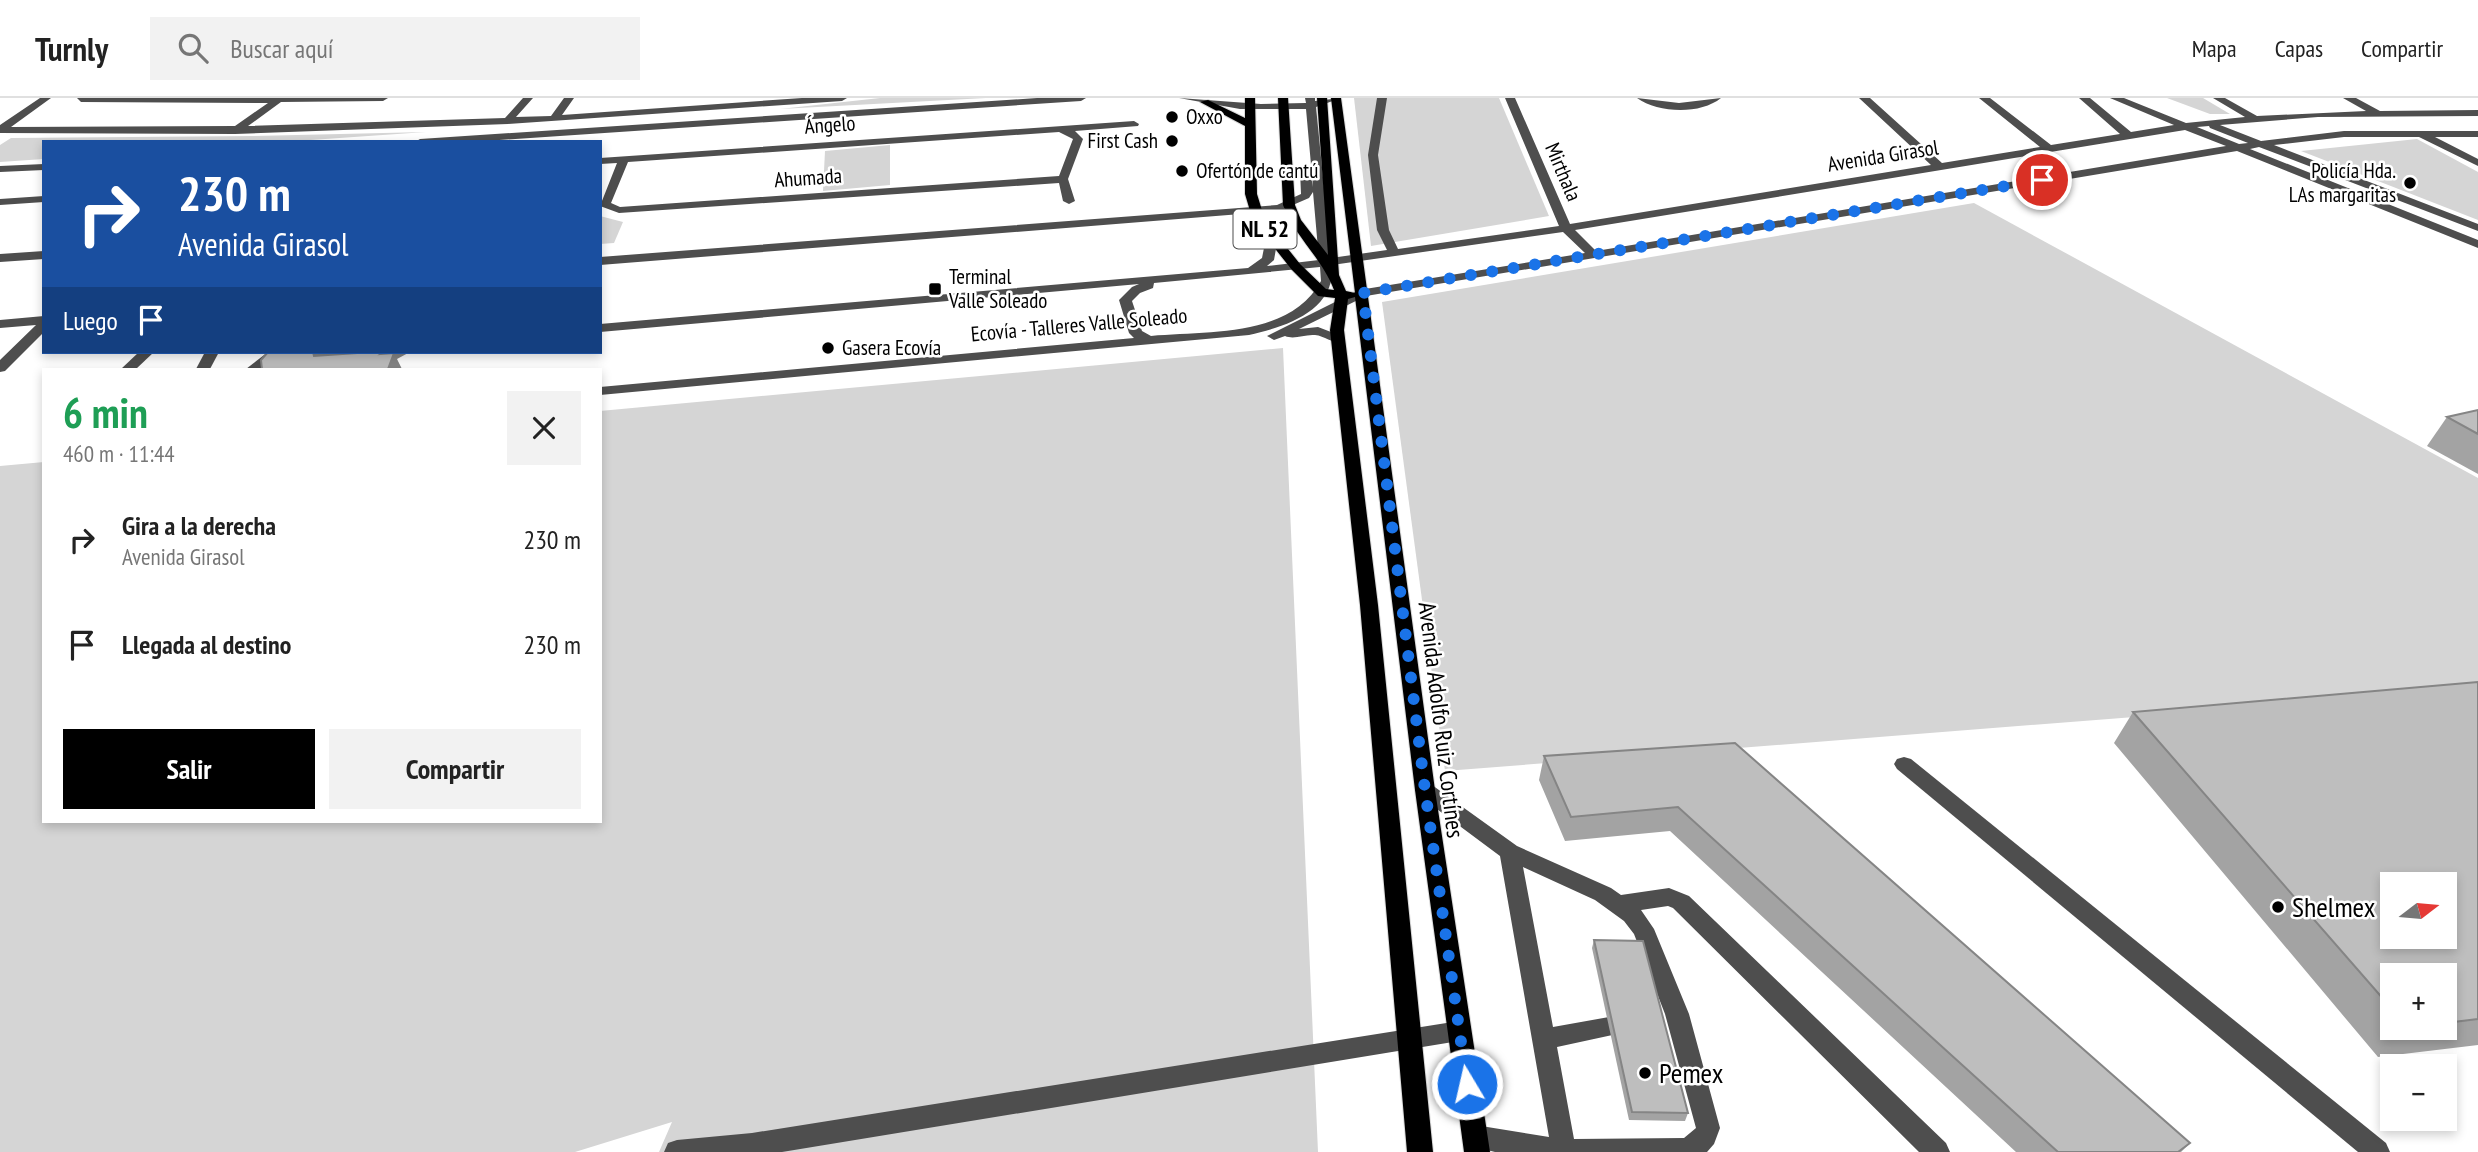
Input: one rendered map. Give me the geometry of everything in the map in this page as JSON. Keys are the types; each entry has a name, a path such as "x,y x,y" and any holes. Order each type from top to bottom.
{"main road":[{"path":"1320,101 1340,260 1343,296 1338,335 1369,605 1420,1152"},
{"path":"1205,102 1252,125"},
{"name":"NL 52","path":"1250,102 1254,204 1259,221 1296,267 1343,296"},
{"path":"1282,102 1289,205 1305,237 1340,260"},
{"name":"Avenida Adolfo Ruiz Cortínes","path":"1340,260 1343,296 1365,315 1425,790 1476,1145"}],"street":[{"path":"0,130 46,98"},
{"path":"81,99 383,98"},
{"path":"508,121 528,98"},
{"path":"554,119 569,98"},
{"path":"0,130 286,130 554,119 842,98"},
{"path":"450,140 1081,98"},
{"path":"1184,98 1205,102 1320,101"},
{"path":"1382,98 1373,155 1382,230 1394,253"},
{"name":"Mirthala","path":"1510,98 1566,228 1593,254"},
{"path":"1642,98 1678,106 1706,103 1716,98"},
{"path":"1864,98 1940,167"},
{"path":"1984,98 2050,150"},
{"path":"2084,98 2130,136"},
{"path":"2115,98 2478,244"},
{"path":"2142,98 2478,228"},
{"path":"2218,98 2254,118"},
{"path":"2348,98 2379,113"},
{"path":"235,131 277,100"},
{"path":"286,130 323,100"},
{"path":"602,250 1254,204 1289,205 1308,192 1320,101"},
{"path":"1320,101 1340,260"},
{"path":"877,110 878,132"},
{"path":"834,135 836,113"},
{"name":"Avenida Girasol","path":"602,328 1296,267 1566,228 2206,123 2254,118 2379,113 2478,113"},
{"name":"Ángelo","path":"602,161 834,135 1062,130 1134,124"},
{"path":"1062,130 1078,139 1063,179 1069,201"},
{"path":"153,140 183,131"},
{"path":"2419,133 2478,163"},
{"name":"Avenida Girasol","path":"1273,336 1343,296 1593,254 2260,144 2344,134 2478,134"},
{"name":"Ahumada","path":"624,160 605,205 619,211 1063,179"},
{"path":"0,170 42,167"},
{"path":"0,202 42,199"},
{"path":"602,261 1254,204"},
{"path":"1244,273 1268,260 1271,243 1266,231"},
{"path":"0,258 42,255"},
{"path":"1162,280 1136,290 1125,300 1136,333 1146,340 1166,346"},
{"name":"Ecovía - Talleres Valle Soleado","path":"602,391 1262,328 1279,323 1306,308 1343,296"},
{"path":"0,324 42,322"},
{"path":"0,368 42,324"},
{"path":"602,400 1313,331 1338,335"},
{"path":"129,368 145,354"},
{"path":"254,368 273,354"},
{"path":"1904,764 2376,1152"},
{"path":"1425,790 1510,852 1619,904 1643,929 1667,1016 1708,1128 1706,1137 1686,1150 1564,1151 1476,1145"},
{"path":"1510,852 1564,1151"},
{"path":"1619,904 1669,897 1681,902 1937,1152"},
{"path":"1544,1039 1609,1027"},
{"path":"677,1152 752,1145 1459,1031"}],"shaded area":[{"path":"880,98 986,98 780,109"},
{"path":"1354,98 1499,98 1549,216 1371,246"},
{"path":"2167,98 2203,98 2230,114 2210,114"},
{"path":"426,132 311,140 42,140 42,159 0,162 0,145 11,138"},
{"path":"2417,139 2478,172 2478,220 2301,151"},
{"path":"890,145 890,185 823,191 825,151"},
{"path":"1974,203 2478,478 2478,690 1445,771 1382,302"},
{"path":"602,217 623,222 614,243 602,244"},
{"path":"1283,348 1318,1152 659,1152 672,1122 575,1152 0,1152 0,466 42,462 42,823 602,823 602,411"}],"building":[{"path":"266,354 394,354 388,368 262,368 261,360"},
{"path":"2478,410 2478,434 2447,417"},
{"path":"2478,682 2478,1019 2457,1022 2457,963 2380,963 2380,995 2133,712"},
{"path":"1735,743 2190,1143 2178,1152 2058,1152 1678,807 1571,817 1544,756"},
{"name":"Pemex","path":"1594,940 1643,941 1688,1113 1632,1112"}],"place":[{"name":"Oxxo","path":"1172,117"},
{"name":"First Cash","path":"1172,141"},
{"name":"Ofertón de cantú","path":"1182,171"},
{"name":"Policía Hda. LAs margaritas","path":"2410,183"},
{"name":"Terminal Valle Soleado","path":"935,289"},
{"name":"Gasera Ecovía","path":"828,348"},
{"name":"Shelmex","path":"2278,907"},
{"name":"Pemex","path":"1645,1073"}],"route":[{"path":"1467,1084 1425,790 1363,293 2042,180"}]}
